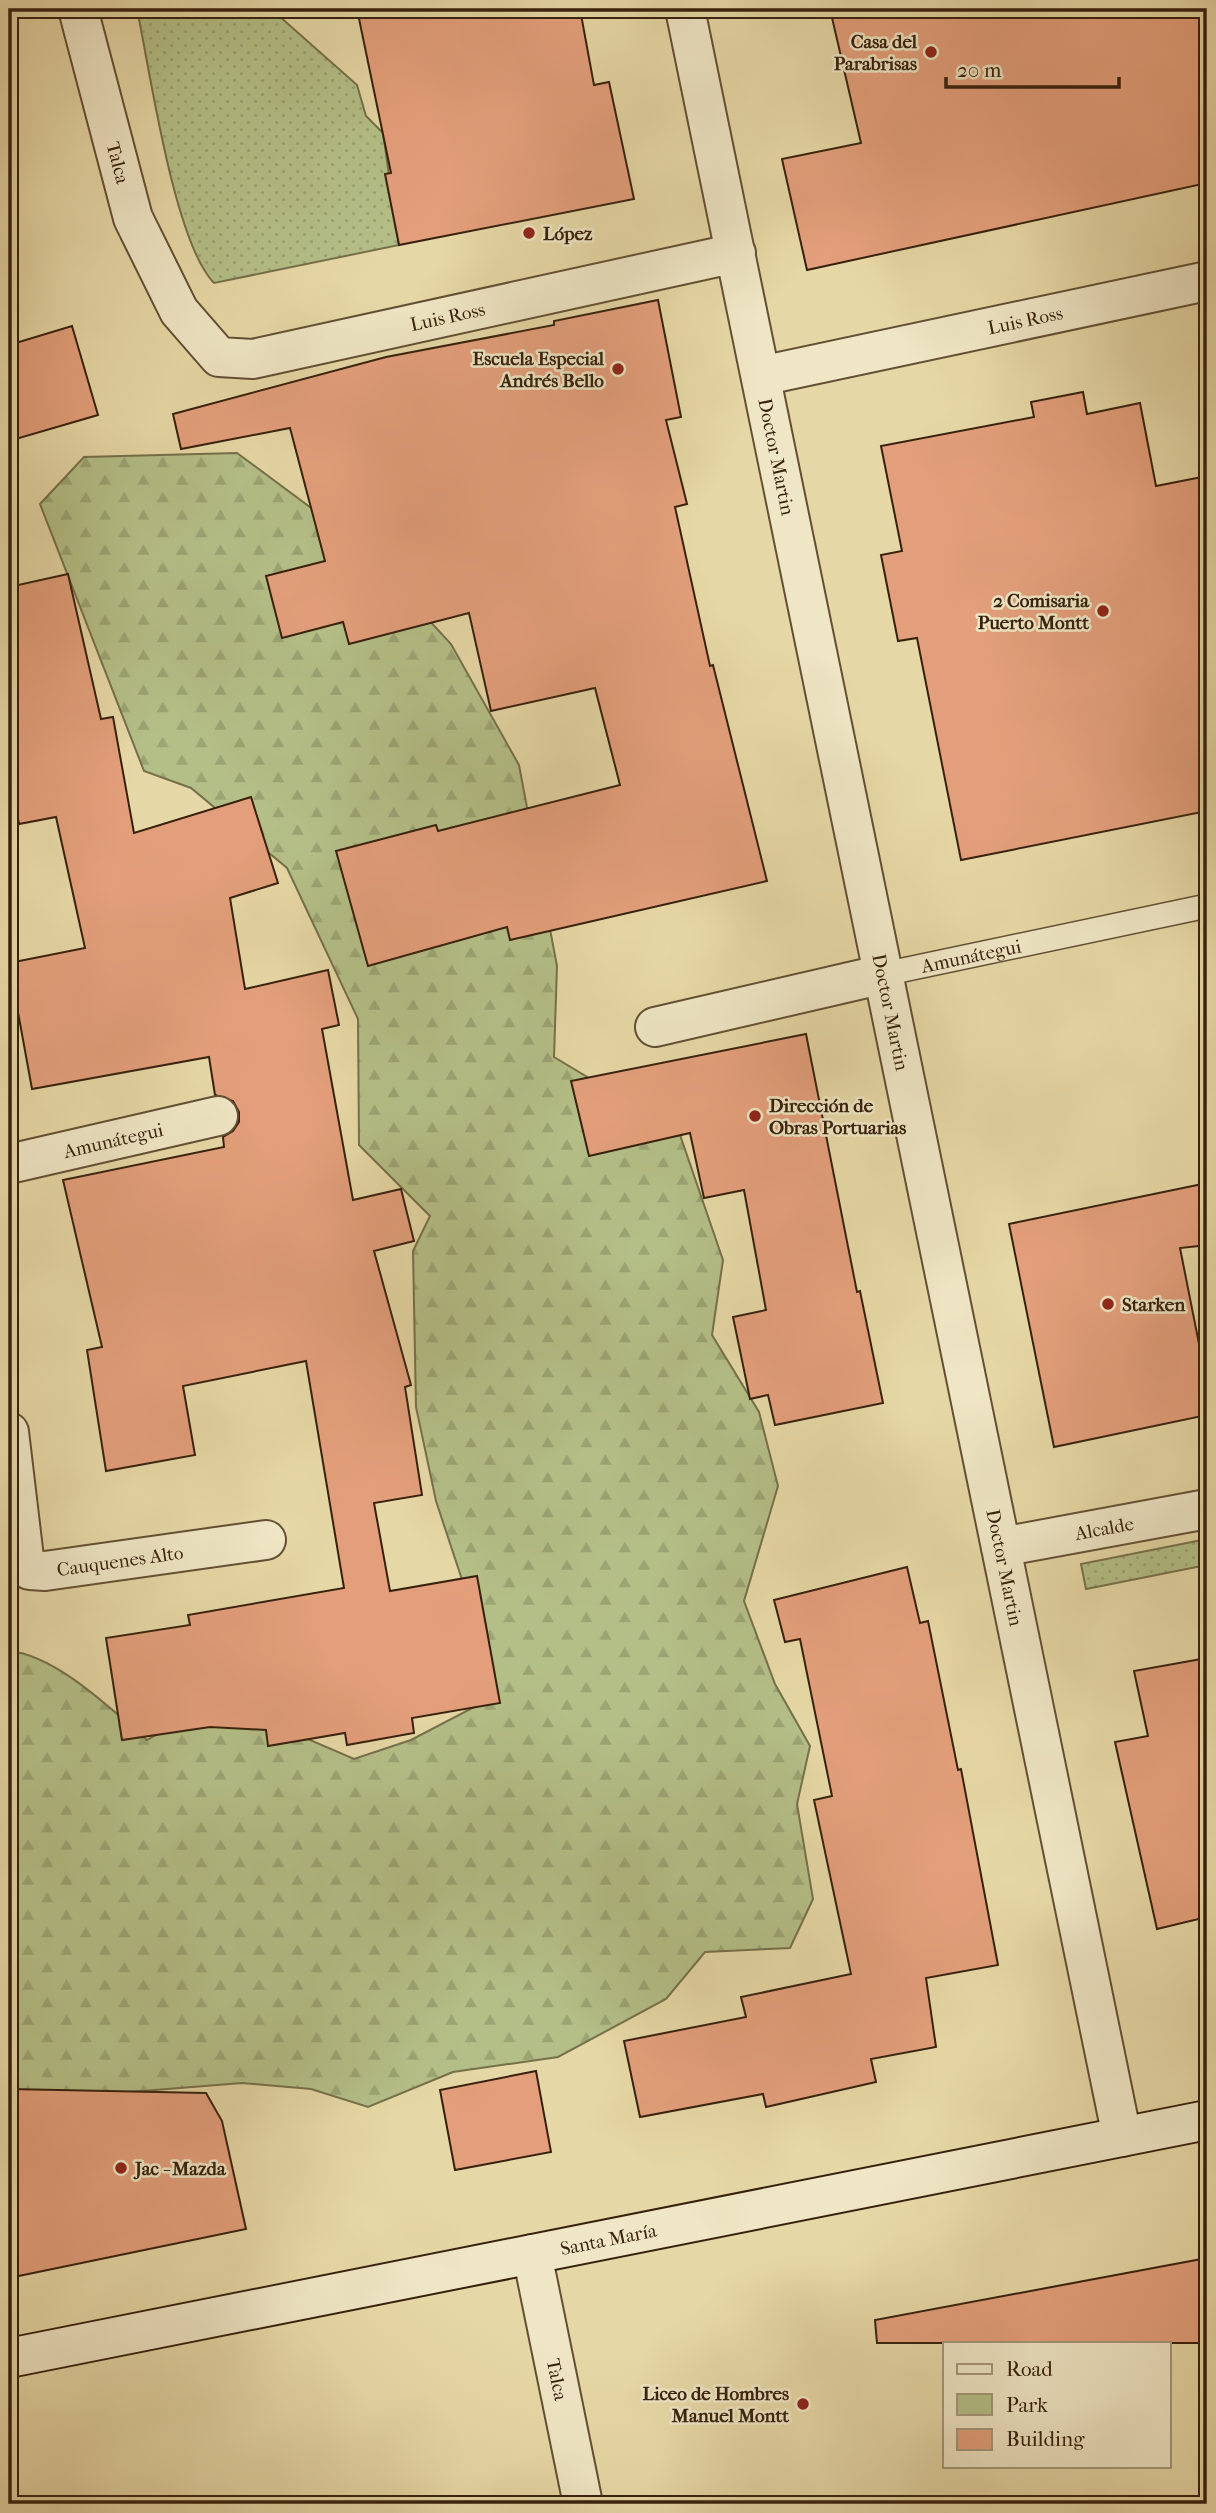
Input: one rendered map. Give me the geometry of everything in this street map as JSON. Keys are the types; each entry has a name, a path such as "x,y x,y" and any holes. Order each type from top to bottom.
{"street":[{"name":"Talca","path":"78,9 134,218 179,311"},
{"name":"Doctor Martin","path":"685,9 1122,2137"},
{"name":"Luis Ross","path":"179,311 219,357 253,359 736,253"},
{"name":"Luis Ross","path":"761,376 1207,281"},
{"name":"Amunátegui","path":"655,1027 884,974"},
{"name":"Amunátegui","path":"9,1164 218,1116"},
{"name":"Cauquenes Alto","path":"9,1432 24,1558 30,1570 45,1571 266,1540"},
{"name":"Alcalde","path":"1001,1547 1207,1509"},
{"name":"Santa María","path":"9,2358 1207,2120"},
{"name":"Talca","path":"532,2254 583,2504"}],"lane":[{"name":"Amunátegui","path":"884,974 1207,906"}],"green space":[{"path":"137,9 266,9 278,15 357,85 366,116 383,133 399,245 214,283 200,262 175,195"},
{"path":"237,453 357,542 451,644 519,765 557,966 554,1057 679,1132 723,1260 712,1335 759,1412 778,1486 744,1601 775,1684 810,1746 797,1804 813,1899 790,1948 705,1952 666,1999 558,2057 453,2072 368,2107 311,2089 242,2083 105,2094 9,2115 9,1651 45,1662 64,1673 147,1740 213,1702 229,1705 354,1759 411,1740 484,1702 476,1622 436,1501 416,1407 413,1251 430,1216 359,1145 358,1019 287,868 191,788 144,771 40,504 84,457"},
{"path":"1207,1539 1207,1565 1086,1589 1081,1564"}],"building":[{"path":"357,9 580,9 594,85 609,82 634,199 399,245 385,174 391,173"},
{"path":"830,9 1207,9 1207,183 807,270 782,159 861,143"},
{"path":"658,300 681,417 666,420 687,504 675,507 710,666 713,665 767,881 510,940 507,927 368,966 336,851 436,825 438,831 620,785 595,688 491,711 469,613 349,644 343,622 282,638 266,576 325,561 290,428 181,449 173,414 386,357 554,325 554,321"},
{"path":"72,326 98,415 9,441 9,345"},
{"path":"1083,392 1087,414 1140,403 1156,486 1207,476 1207,811 961,860 917,638 898,641 881,555 902,551 881,446 1034,417 1031,402"},
{"path":"68,574 101,719 113,717 134,833 251,797 278,883 230,898 245,989 328,970 339,1025 322,1029 353,1200 401,1189 414,1241 374,1251 411,1385 405,1387 422,1495 374,1503 390,1591 477,1576 500,1703 412,1718 414,1733 347,1745 345,1733 268,1746 266,1730 210,1727 122,1740 106,1638 190,1625 188,1615 344,1588 306,1361 183,1386 195,1455 106,1471 87,1350 102,1347 63,1180 224,1147 223,1137 233,1131 239,1122 239,1112 233,1101 215,1095 209,1057 32,1089 9,963 85,948 56,817 19,824 9,770 9,587"},
{"path":"806,1034 857,1292 860,1291 883,1403 775,1425 768,1395 750,1399 733,1317 766,1310 744,1190 704,1198 690,1133 589,1156 571,1081"},
{"name":"Starken","path":"1207,1183 1207,1245 1180,1248 1207,1384 1207,1415 1054,1447 1009,1224"},
{"path":"907,1567 920,1623 928,1621 958,1770 961,1769 998,1965 926,1978 936,2047 871,2059 876,2082 766,2107 763,2094 640,2117 624,2041 746,2017 741,1997 851,1974 814,1800 832,1796 800,1639 785,1642 774,1600"},
{"path":"1207,1658 1207,1917 1157,1929 1115,1742 1148,1736 1134,1671"},
{"path":"536,2071 551,2152 455,2170 440,2090"},
{"name":"Jac - Mazda","path":"9,2089 206,2093 222,2121 246,2229 9,2278"},
{"path":"1207,2258 1207,2343 877,2343 875,2320"}],"place":[{"name":"Casa del Parabrisas","path":"931,52"},
{"name":"López","path":"529,233"},
{"name":"Escuela Especial Andrés Bello","path":"618,369"},
{"name":"2 Comisaria Puerto Montt","path":"1103,611"},
{"name":"Dirección de Obras Portuarias","path":"755,1116"},
{"name":"Starken","path":"1108,1304"},
{"name":"Jac - Mazda","path":"121,2168"},
{"name":"Liceo de Hombres Manuel Montt","path":"803,2404"}]}
